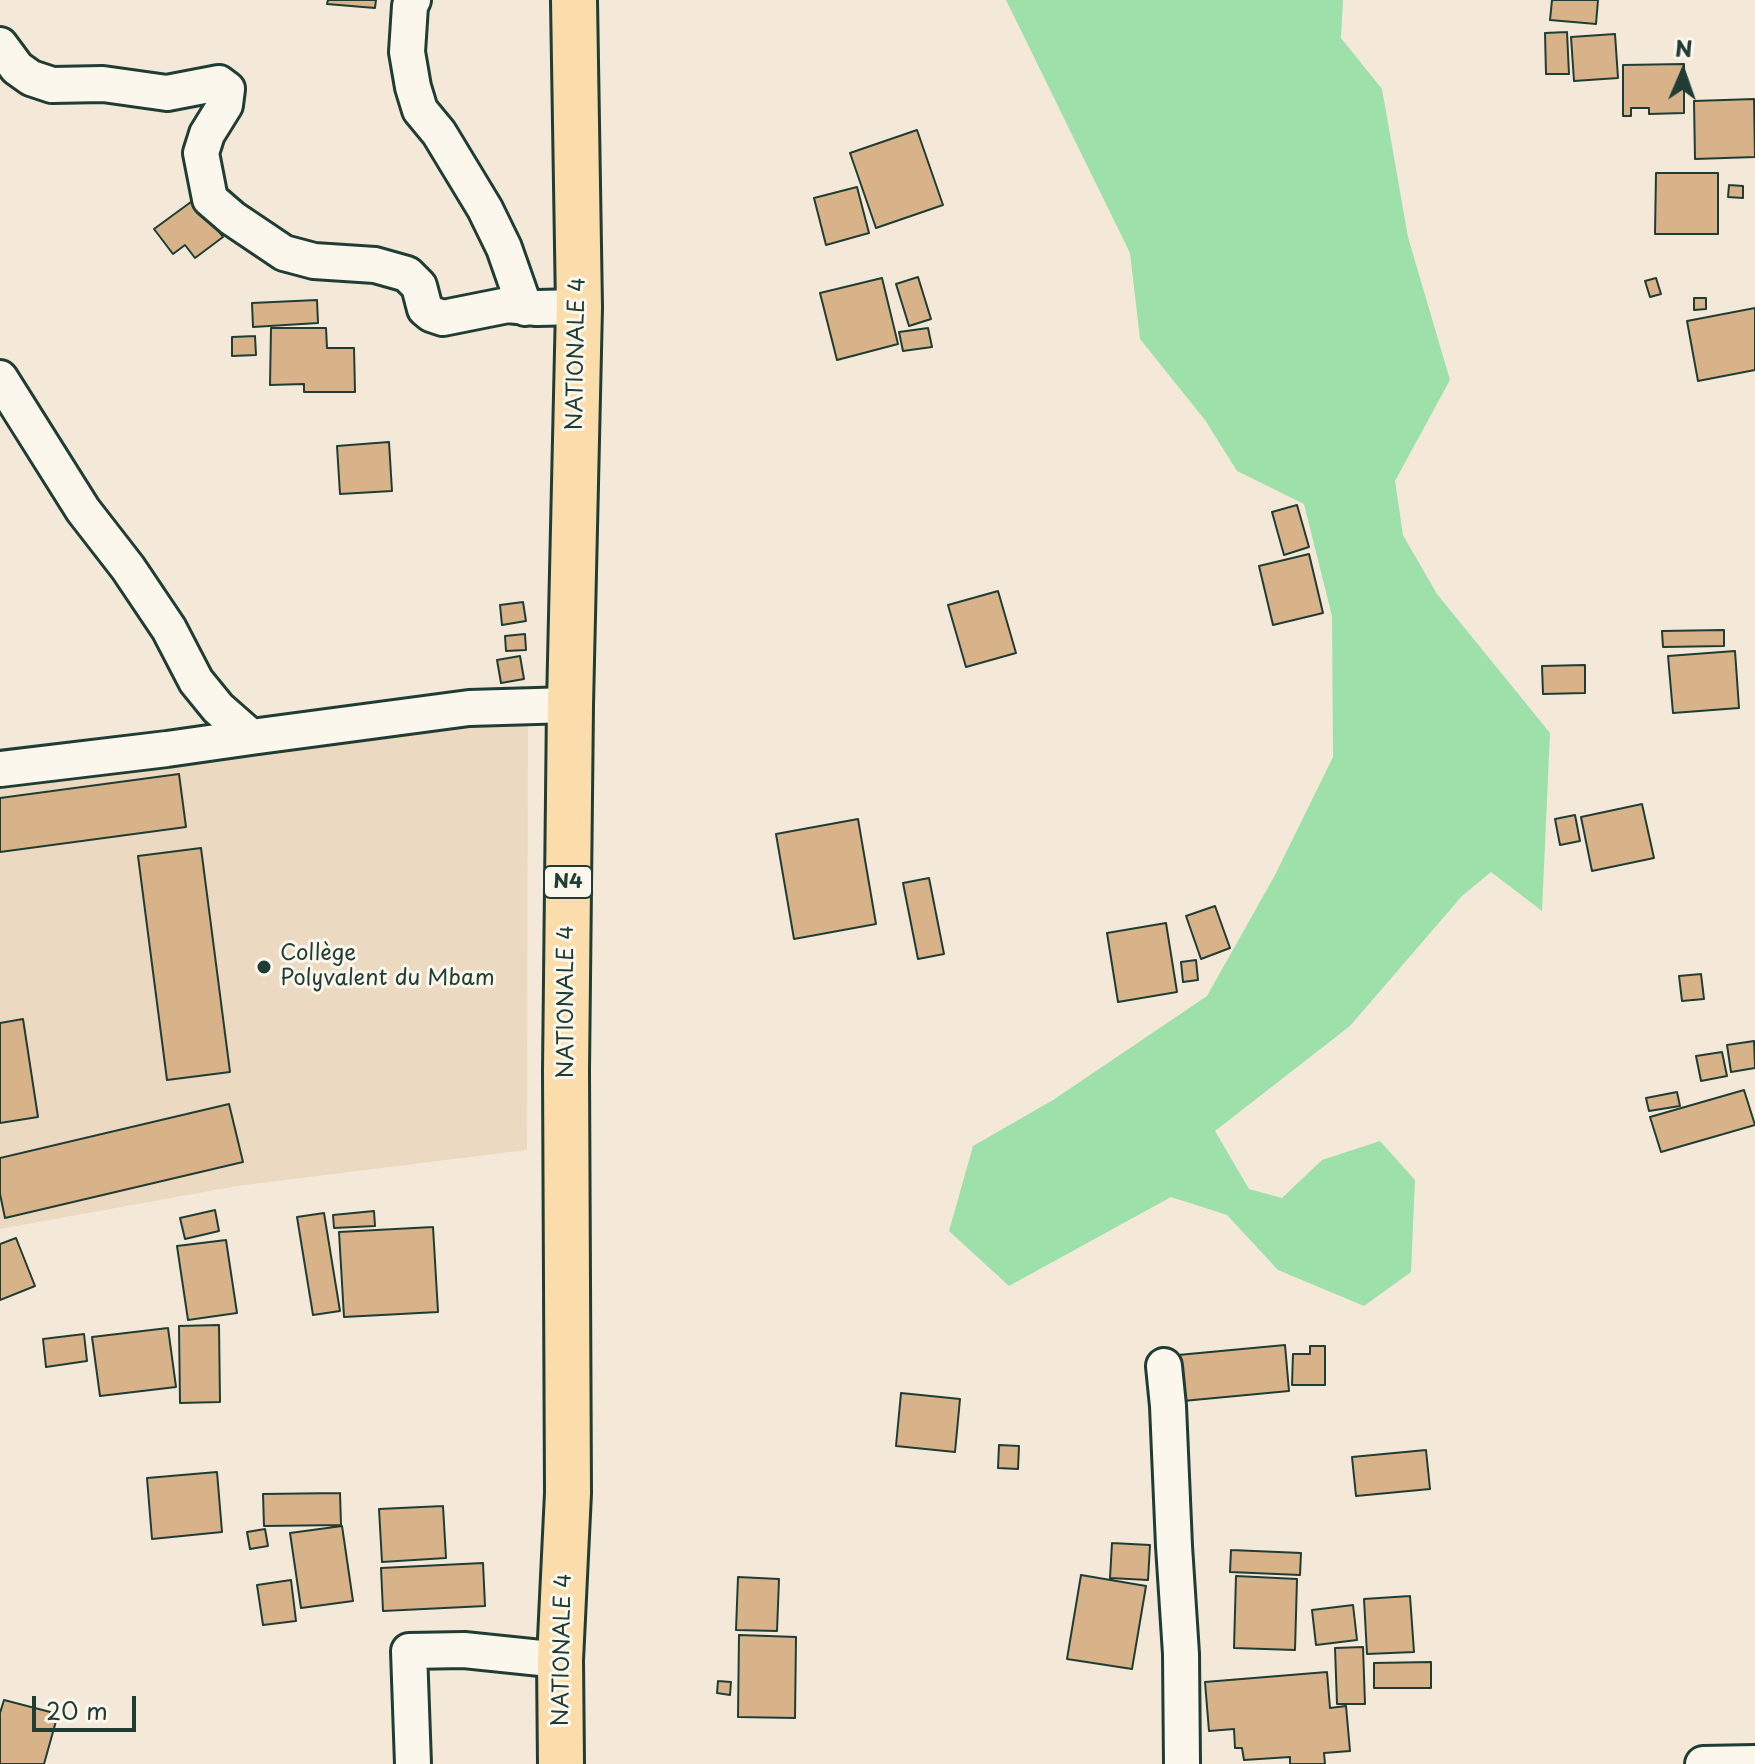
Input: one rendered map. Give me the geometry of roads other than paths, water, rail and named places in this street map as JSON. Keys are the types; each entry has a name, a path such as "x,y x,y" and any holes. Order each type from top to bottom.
{"highway":[{"name":"NATIONALE 4","path":"561,1764 560,1660 568,1493 566,1054 570,705 579,307 574,0"}],"street":[{"path":"413,0 407,52 420,110 439,133 485,209 504,248 525,308"},
{"path":"0,45 17,68 31,78 52,85 103,84 167,93 219,83 227,89 225,105 207,134 201,153 210,199 284,253 314,261 375,265 407,274 419,286 425,309 443,318 508,305 525,308 579,307"},
{"path":"0,378 83,510 128,568 169,629 196,681 218,708 251,737"},
{"path":"0,769 469,708 570,705"},
{"path":"1164,1366 1181,1654 1182,1764"},
{"path":"413,1764 409,1651 464,1650 560,1660"},
{"path":"1703,1764 1755,1763"}],"place":[{"name":"Collège Polyvalent du Mbam","path":"264,967"}]}
